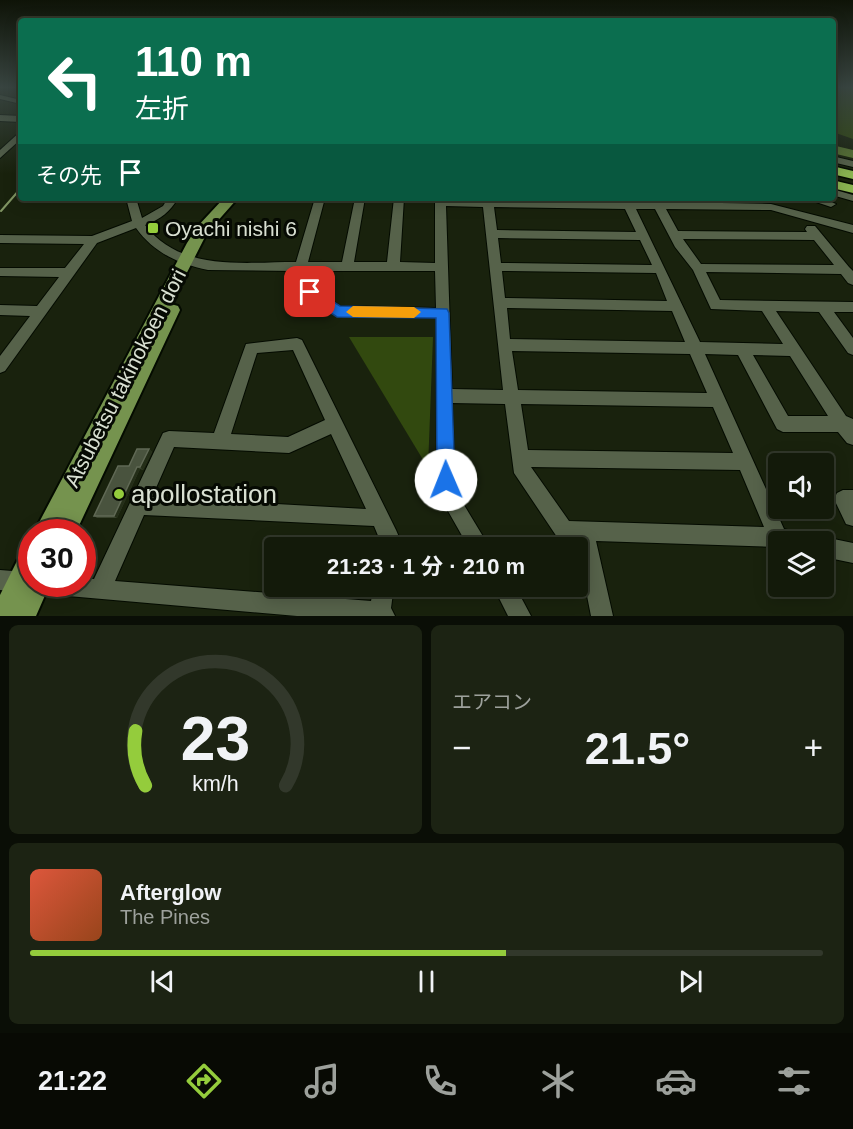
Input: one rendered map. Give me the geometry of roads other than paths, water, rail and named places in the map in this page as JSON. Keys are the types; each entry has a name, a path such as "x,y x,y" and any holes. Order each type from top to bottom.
{"highway":[{"path":"836,169 853,174"},
{"path":"836,178 853,182"},
{"path":"836,185 853,189"}],"main road":[{"name":"Atsubetsu takinokoen dori","path":"70,519 190,262 202,230 228,201"},
{"name":"Atsubetsu takinokoen dori","path":"52,519 190,262 218,226 243,201"},
{"path":"3,616 18,589"},
{"path":"22,597 23,616"}],"street":[{"path":"0,118 18,119"},
{"path":"0,140 18,138"},
{"path":"0,154 18,138"},
{"path":"836,160 853,164"},
{"path":"836,198 853,198"},
{"path":"132,201 138,223 145,234 190,262 208,266 442,267"},
{"path":"0,239 93,240 154,217 168,208 172,201"},
{"path":"319,201 296,283 337,311 442,313"},
{"path":"347,267 359,201"},
{"path":"393,267 399,201"},
{"path":"440,201 446,480 450,498 473,537"},
{"path":"452,201 488,204 522,201 629,205 657,202 708,202 771,207 853,229"},
{"path":"657,202 681,248 698,268 716,305 853,307"},
{"path":"488,204 504,345 523,473 564,530 768,537"},
{"path":"629,205 660,269 775,531"},
{"path":"803,215 803,219 849,275"},
{"path":"492,234 644,236"},
{"path":"674,235 817,236"},
{"path":"3,359 42,311 93,240"},
{"path":"495,267 660,269"},
{"path":"698,268 849,275"},
{"path":"0,272 69,273"},
{"path":"499,303 676,306"},
{"path":"766,306 794,350 847,424 853,437"},
{"path":"822,306 853,349"},
{"path":"0,310 42,311"},
{"path":"220,441 251,348 297,344 389,537"},
{"path":"504,345 794,350"},
{"path":"743,350 783,424 847,424"},
{"path":"444,396 717,400"},
{"path":"100,590 169,439 290,445 335,424"},
{"path":"520,458 744,462"},
{"path":"853,499 843,499 853,517"},
{"path":"139,505 367,518 379,516"},
{"path":"584,530 602,616"},
{"path":"834,549 853,553"},
{"path":"96,590 382,614 383,597"},
{"path":"509,597 520,616"}],"waterway":[{"path":"836,150 853,154"},
{"path":"1,211 18,191"}],"place":[{"name":"Oyachi nishi 6","path":"153,228"},
{"name":"apollostation","path":"119,494"}]}
